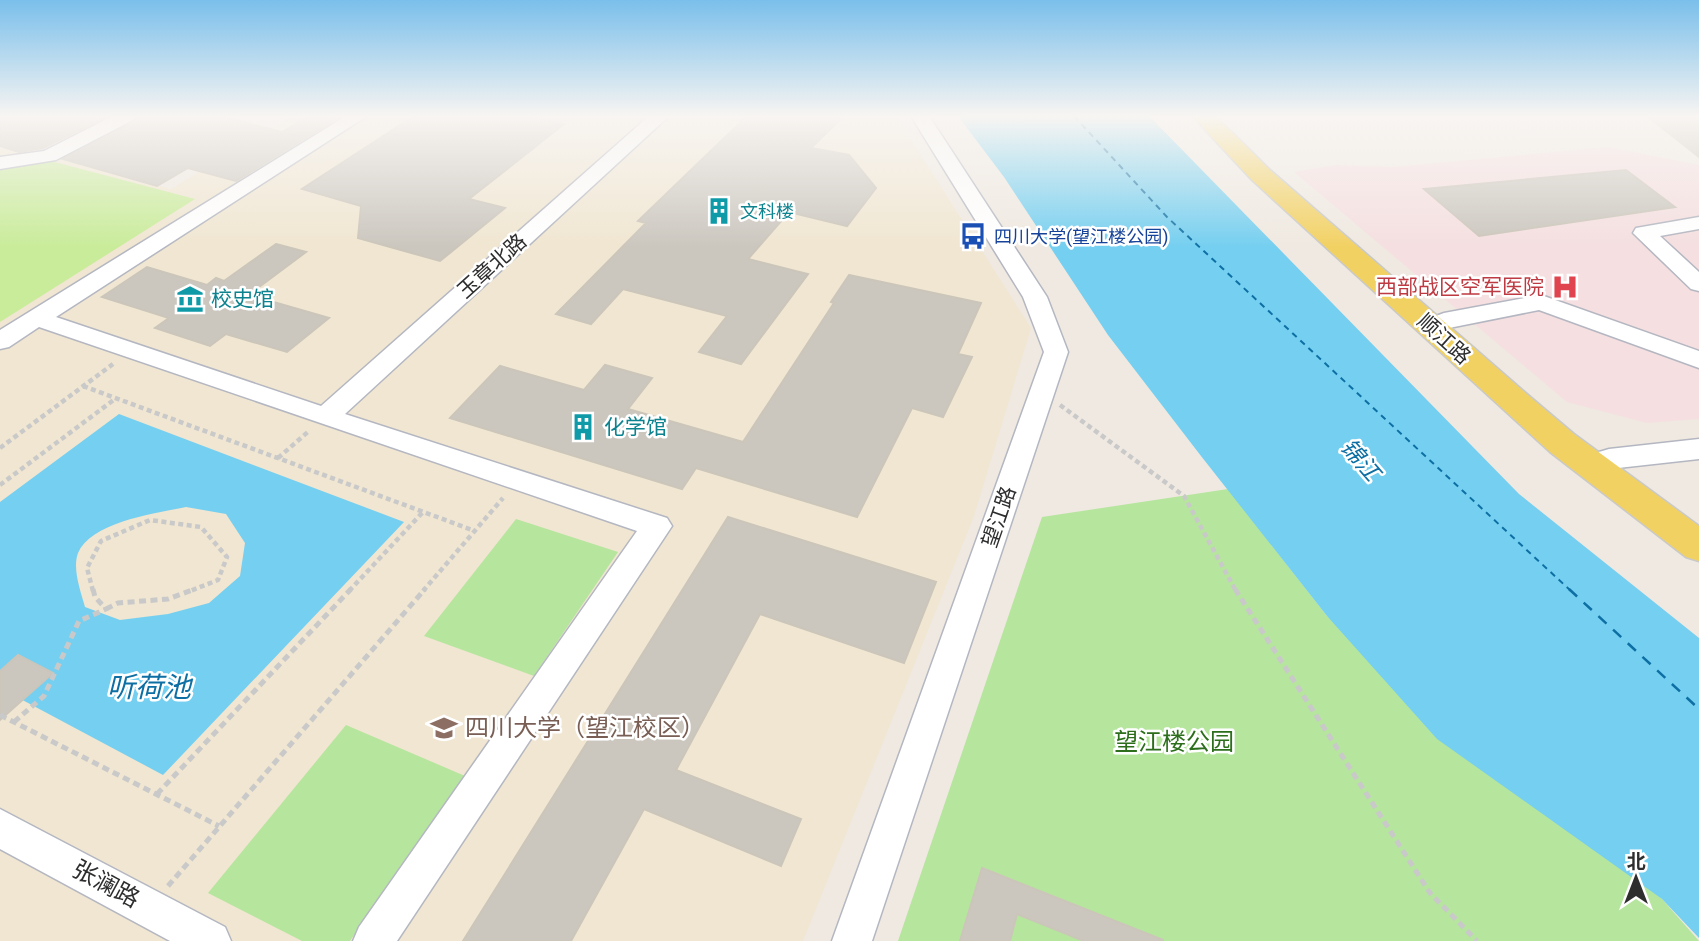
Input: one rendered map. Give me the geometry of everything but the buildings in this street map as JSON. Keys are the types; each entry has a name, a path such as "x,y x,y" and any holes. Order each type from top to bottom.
{"main road":[{"name":"顺江路","path":"1246,160 1562,443 1699,546"},
{"name":"顺江路","path":"1263,160 1579,437 1699,526"}],"street":[{"path":"0,163 21,160"},
{"path":"0,341 288,160"},
{"name":"玉章北路","path":"325,417 611,160"},
{"name":"望江路","path":"852,941 1056,352 1035,297 948,160"},
{"path":"1699,223 1644,233 1699,284"},
{"path":"1444,321 1541,302 1699,360"},
{"path":"36,318 657,526 373,941"},
{"path":"1609,459 1699,449"},
{"name":"张澜路","path":"0,828 211,941"}],"path":[{"path":"0,448 131,351"},
{"path":"83,386 475,531"},
{"path":"1042,392 1184,496 1237,592 1430,893 1477,941"},
{"path":"0,485 116,398"},
{"path":"278,458 325,417"},
{"path":"149,908 518,481"},
{"path":"156,794 423,512"},
{"path":"14,722 44,696 79,621 106,609 118,603 168,599 218,580 227,557 201,527 150,520 101,541 87,568 95,597 106,609"},
{"path":"0,715 219,826"}],"shaded area":[{"name":"四川大学（望江校区）","path":"0,160 69,160 171,189 219,160 924,160 1031,328 974,516 803,941 0,941"},
{"name":"西部战区空军医院","path":"1470,160 1673,160 1699,165 1699,419 1647,423 1567,402 1294,172 1335,165 1394,167"}],"green space":[{"path":"51,161 195,199 0,322 0,170"},
{"name":"望江楼公园","path":"1228,489 1327,616 1662,899 1699,941 898,941 1042,517"},
{"path":"516,519 618,552 534,676 424,636"},
{"path":"346,725 465,776 350,941 302,941 208,893"}],"water":[{"name":"锦江","path":"991,160 1192,160 1519,494 1699,638 1699,938 1662,899 1437,739 1327,616 1201,456 1108,335"},
{"name":"听荷池","path":"119,414 404,522 163,775 0,688 0,502","holes":["186,507 226,514 245,543 240,576 209,603 168,614 120,620 85,607 76,559 85,542 96,534 110,526 142,516"]}],"ferry route":[{"path":"1114,160 1167,217 1571,591"},
{"path":"1569,589 1699,709"}],"place":[{"name":"文科楼","path":"719,211"},
{"name":"四川大学(望江楼公园)","path":"973,236"},
{"name":"西部战区空军医院","path":"1565,287"},
{"name":"校史馆","path":"190,299"},
{"name":"化学馆","path":"583,427"},
{"name":"四川大学（望江校区）","path":"444,728"}]}
